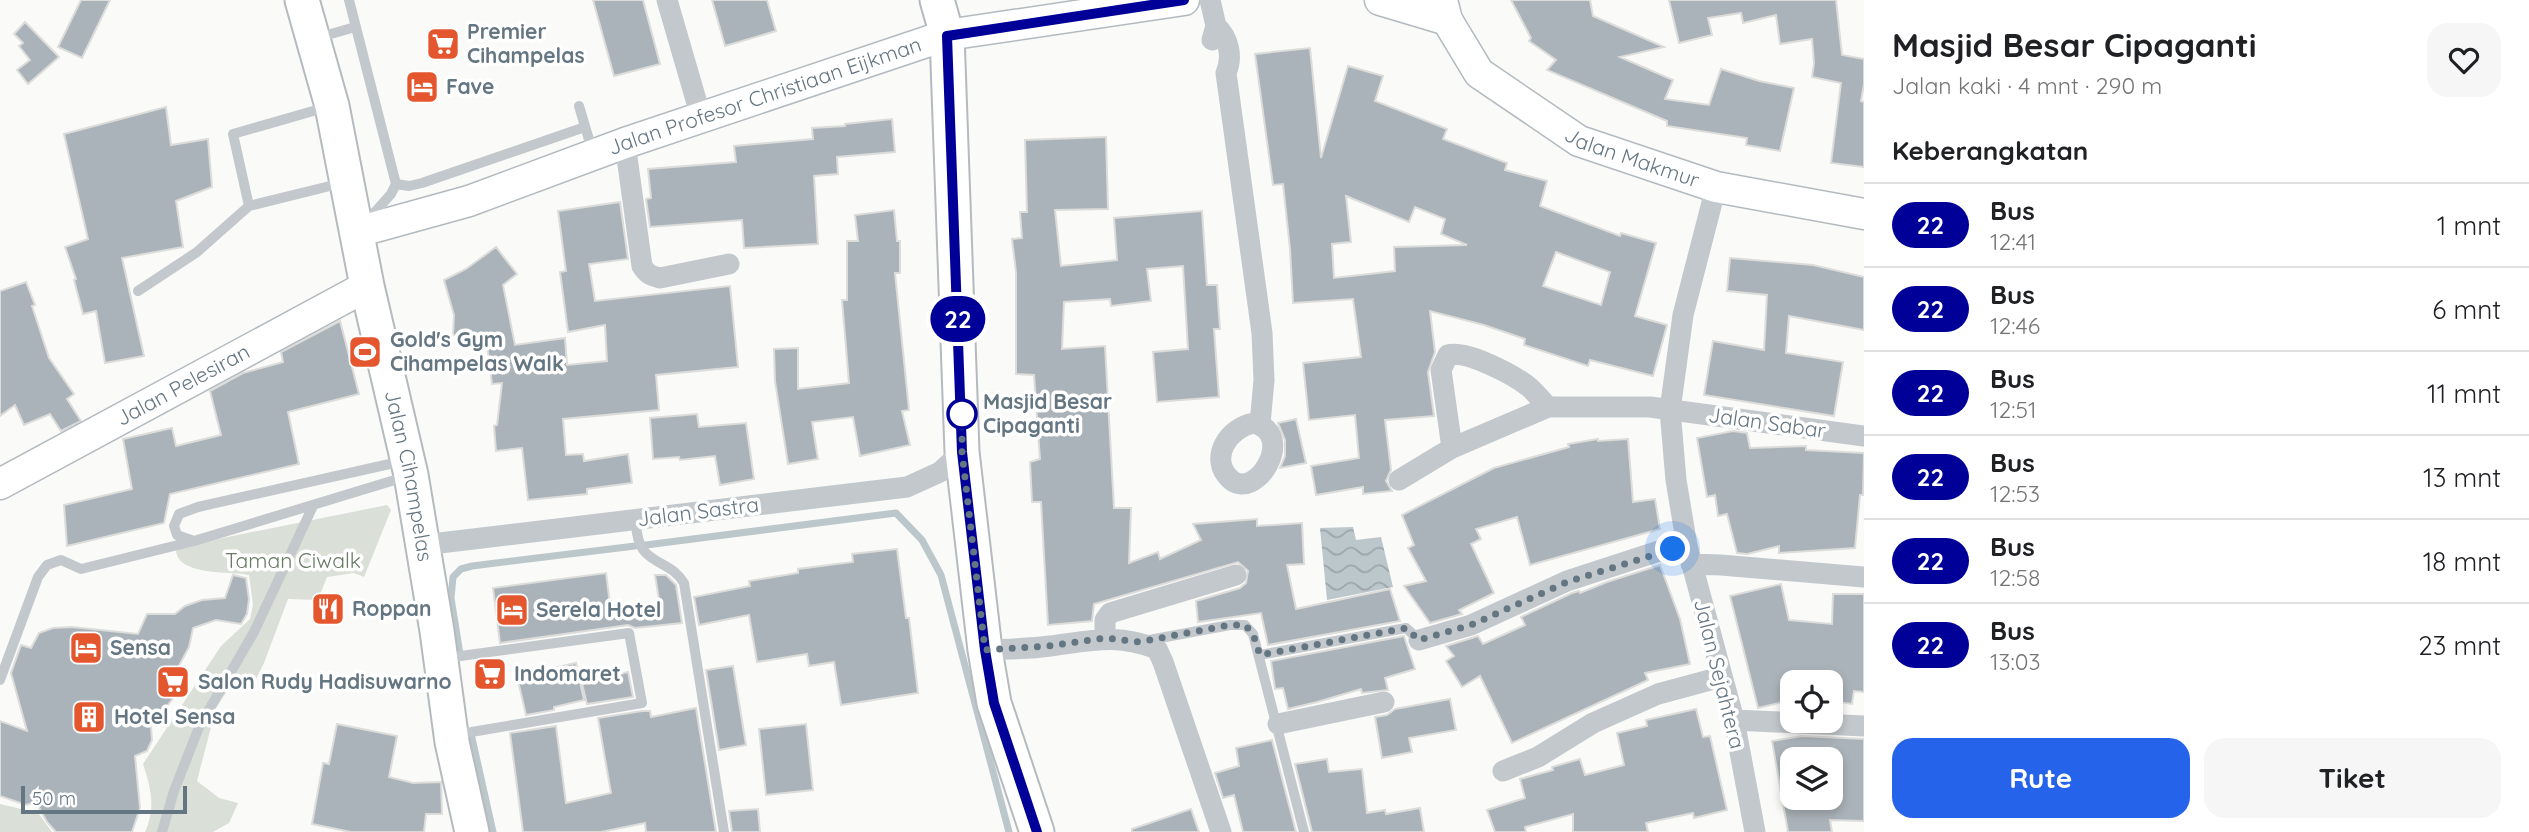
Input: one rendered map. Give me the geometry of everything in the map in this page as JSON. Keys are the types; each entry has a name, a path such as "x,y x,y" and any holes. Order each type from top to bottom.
{"main road":[{"name":"Jalan Cihampelas","path":"302,0 332,106 367,286 410,468 451,736 472,832"},
{"path":"937,0 947,36 962,452 985,650 994,703 1037,832"}],"street":[{"path":"667,0 701,117"},
{"path":"1380,0 1445,10"},
{"name":"Jalan Makmur","path":"1445,10 1479,73 1579,141 1716,187 1864,214"},
{"path":"1207,11 1217,64 1226,73 1262,333 1264,380 1260,424"},
{"name":"Jalan Profesor Christiaan Eijkman","path":"357,232 469,201 590,141 625,143 947,36 1207,11"},
{"path":"625,143 642,267 646,272 660,278 729,264"},
{"name":"Jalan Sejahtera","path":"1716,187 1684,316 1670,410 1676,481 1689,555 1734,720 1755,832"},
{"name":"Jalan Pelesiran","path":"0,484 367,286"},
{"path":"1399,481 1452,447 1548,407 1528,386 1504,371 1458,355 1448,355 1441,370 1452,447"},
{"name":"Jalan Sabar","path":"1548,407 1650,407 1864,436"},
{"name":"Jalan Sastra","path":"423,545 907,487 940,472 962,452"},
{"path":"1419,640 1471,625 1567,582 1659,551 1689,555 1721,565 1864,577"},
{"path":"1105,638 1105,620 1110,614 1236,575"},
{"path":"985,650 1048,646 1105,638 1139,642 1157,649 1221,832"},
{"path":"1503,771 1538,757 1593,723 1658,694 1721,677"},
{"path":"1278,724 1384,702"},
{"path":"1734,720 1864,726"}],"lane":[{"path":"349,0 396,184 391,194 357,232"},
{"path":"314,39 355,27"},
{"path":"249,206 233,134 332,106"},
{"path":"396,184 409,186 590,141 579,106"},
{"path":"138,291 197,252 249,206 348,182"},
{"path":"0,680 38,577 47,565 61,560 81,569 194,541 313,506 410,468"},
{"path":"194,541 177,535 174,526 179,514 198,507 410,468"},
{"path":"162,832 174,791 199,727 254,632 313,506"},
{"path":"635,520 638,540 645,552 669,566 680,575 684,583 724,832"},
{"path":"1139,642 1230,625 1245,625 1253,634 1304,832"},
{"path":"1260,655 1406,628 1419,640"},
{"path":"441,659 629,633 642,703 451,736"}],"green space":[{"name":"Taman Ciwalk","path":"387,505 391,510 364,577 354,573 327,577 318,600 288,599 264,663 250,691 227,691 216,708 197,781 219,798 238,803 229,823 213,832 145,832 151,798 143,764 221,646 250,619 253,605 249,575 195,569 179,559 176,551 188,545"},
{"path":"0,804 38,813 52,832 0,832"}],"water":[{"path":"1353,527 1356,540 1381,537 1393,587 1327,600 1320,528"}],"building":[{"path":"81,0 110,0 82,58 58,47"},
{"path":"593,0 643,0 660,64 614,76"},
{"path":"712,0 767,0 776,31 725,46"},
{"path":"1511,0 1590,0 1593,16 1664,47 1620,57 1673,80 1665,99 1709,105 1721,69 1794,88 1780,151 1746,145 1747,138 1667,126 1667,121 1547,70 1556,60 1529,41 1531,38"},
{"path":"1669,0 1836,0 1842,55 1864,59 1861,101 1864,102 1864,167 1831,163 1841,83 1812,77 1812,39 1780,44 1776,15 1743,23 1741,13 1708,18 1712,35 1679,43"},
{"path":"25,22 59,57 28,84 17,70 30,60 19,46 23,43 14,34"},
{"path":"1310,48 1321,158 1348,66 1383,76 1375,101 1447,129 1443,139 1507,163 1505,170 1547,181 1540,206 1620,236 1621,233 1656,243 1635,316 1667,325 1653,376 1590,360 1588,366 1524,345 1525,339 1430,311 1435,352 1428,372 1434,416 1385,420 1391,470 1386,481 1392,491 1363,494 1363,487 1316,495 1311,466 1359,458 1355,415 1309,420 1303,363 1361,357 1353,299 1293,303 1283,184 1273,185 1255,54","holes":["1346,196 1409,222 1415,207 1445,219 1441,234 1467,245 1394,247 1395,271 1334,278 1332,244 1351,242","1556,252 1610,272 1601,305 1543,286"]},
{"path":"166,107 171,145 208,139 212,187 176,201 183,247 122,258 144,356 105,363 96,311 83,314 74,280 76,279 65,247 88,239 64,134"},
{"path":"892,119 895,152 837,157 838,174 814,176 818,244 744,248 742,220 650,227 646,199 651,198 648,169 736,162 734,146 813,139 812,128"},
{"path":"1106,137 1108,209 1055,210 1061,266 1117,260 1114,218 1202,211 1207,285 1217,285 1220,329 1214,329 1219,397 1157,402 1153,352 1188,349 1183,266 1147,269 1151,301 1111,306 1110,299 1064,302 1062,349 1105,346 1114,508 1131,508 1129,563 1158,552 1160,559 1201,540 1193,524 1257,519 1257,526 1302,523 1304,564 1287,565 1296,609 1390,589 1400,621 1268,645 1261,613 1198,622 1196,601 1240,588 1246,583 1248,571 1238,562 1094,604 1092,621 1048,625 1041,502 1032,502 1030,462 1040,459 1034,375 1016,374 1016,272 1012,239 1022,238 1020,212 1027,212 1025,140"},
{"path":"620,202 628,259 589,264 595,301 730,286 738,367 656,375 659,410 563,419 566,455 583,454 584,461 628,454 632,483 587,489 587,494 528,500 522,448 496,451 494,426 497,425 502,383 492,384 486,336 453,335 454,315 444,280 466,269 496,247 517,274 503,285 515,345 565,338 567,365 607,361 605,325 568,332 560,272 566,271 558,211"},
{"path":"894,210 897,241 900,241 900,273 895,273 909,410 902,411 910,445 860,456 853,417 812,422 818,459 788,464 775,381 774,349 798,348 798,389 849,383 842,300 847,300 847,241 858,241 855,215"},
{"path":"1730,258 1813,265 1864,277 1864,330 1789,316 1786,353 1843,362 1834,416 1704,395 1713,341 1764,350 1767,295 1727,291"},
{"path":"26,282 49,358 74,394 67,399 81,421 61,431 50,414 24,425 15,405 0,416 0,291"},
{"path":"340,321 359,394 288,412 299,464 170,494 164,523 67,546 64,505 132,489 123,439 172,428 176,446 221,435 210,391 243,373 283,362 281,352"},
{"path":"697,414 699,427 746,423 754,479 720,485 715,456 680,460 679,457 653,459 650,418"},
{"path":"1296,419 1306,463 1280,468 1285,456 1285,440 1278,423"},
{"path":"1733,431 1747,433 1750,448 1806,446 1806,450 1864,453 1863,495 1860,495 1855,548 1779,553 1779,546 1747,554 1737,553 1727,514 1718,516 1715,495 1707,497 1697,438"},
{"path":"1598,439 1628,439 1633,502 1655,499 1660,529 1530,565 1517,517 1476,529 1481,539 1471,544 1494,593 1459,610 1462,614 1430,623 1404,586 1426,581 1408,548 1414,545 1402,515 1494,468 1569,447 1568,444"},
{"path":"897,549 918,693 841,705 834,662 809,666 807,654 757,662 749,615 699,625 694,597 750,586 749,581 798,573 798,569 853,562 852,554"},
{"path":"1660,565 1680,619 1690,664 1645,673 1648,680 1512,743 1480,676 1462,687 1446,661 1454,656 1446,646 1478,636 1483,644 1525,625 1521,617 1572,593 1580,593"},
{"path":"606,573 611,612 660,606 655,575 666,575 676,585 682,623 635,628 628,625 500,643 493,588"},
{"name":"Hotel Sensa","path":"233,575 246,578 249,599 247,614 241,624 216,620 193,628 189,647 175,673 186,676 188,691 174,697 151,727 152,740 147,751 135,756 140,808 132,832 56,832 36,802 26,805 0,796 0,721 27,731 11,673 21,645 31,648 39,633 53,628 72,627 138,634 147,614 175,614 185,606 202,600 225,598"},
{"path":"1781,584 1789,620 1832,624 1833,594 1864,594 1864,692 1854,691 1852,704 1843,703 1843,670 1780,670 1780,703 1758,708 1730,596"},
{"path":"1404,636 1415,669 1385,678 1388,690 1362,693 1361,689 1288,709 1283,688 1275,689 1271,661"},
{"path":"576,663 584,700 554,707 554,710 526,715 517,676"},
{"path":"733,666 746,745 719,750 706,670"},
{"path":"628,672 633,697 587,704 582,684"},
{"path":"1450,699 1456,730 1409,738 1412,752 1382,758 1375,717 1387,715 1395,709"},
{"path":"696,708 716,832 646,832 645,823 601,832 523,832 510,733 556,726 566,803 611,793 598,718 642,711 650,711 651,717"},
{"path":"1696,709 1703,737 1710,736 1727,810 1694,818 1693,813 1646,823 1648,832 1573,832 1573,814 1525,827 1526,832 1495,832 1487,810 1525,798 1520,779 1580,759 1585,775 1624,765 1617,733 1647,726 1646,720"},
{"path":"337,724 397,736 389,777 413,783 441,782 442,814 426,814 424,832 351,832 312,824 323,763 329,764"},
{"path":"806,724 813,790 766,795 759,729"},
{"path":"1802,736 1864,739 1864,821 1830,820 1832,832 1788,832 1784,810 1843,810 1843,747 1780,747 1780,786 1772,741"},
{"path":"1272,740 1296,832 1243,832 1234,795 1223,798 1215,773 1239,766 1236,748"},
{"path":"1327,759 1329,772 1362,769 1367,813 1385,810 1386,814 1420,808 1424,832 1312,832 1295,764"},
{"path":"758,809 760,832 732,832 729,811"},
{"path":"1191,809 1199,832 1132,832 1132,829"}],"waterway":[{"path":"646,545 896,513 922,540 941,575 1009,832"},
{"path":"460,654 451,598 453,577 461,569 635,546"},
{"path":"472,738 493,832"}],"bus line":[{"name":"22","path":"1037,832 994,703 985,650 962,452 947,36 1184,0"}],"place":[{"name":"Premier Cihampelas","path":"443,44"},
{"name":"Fave","path":"422,87"},
{"name":"Gold's Gym Cihampelas Walk","path":"365,352"},
{"name":"Masjid Besar Cipaganti","path":"962,414"},
{"name":"Roppan","path":"328,609"},
{"name":"Serela Hotel","path":"512,610"},
{"name":"Sensa","path":"86,648"},
{"name":"Indomaret","path":"490,674"},
{"name":"Salon Rudy Hadisuwarno","path":"173,682"},
{"name":"Hotel Sensa","path":"89,717"}],"route":[{"path":"962,414 962,452 985,650 1048,646 1105,638 1139,642 1230,625 1245,625 1253,634 1260,655 1406,628 1419,640 1471,625 1567,582 1659,551 1673,549"}]}
